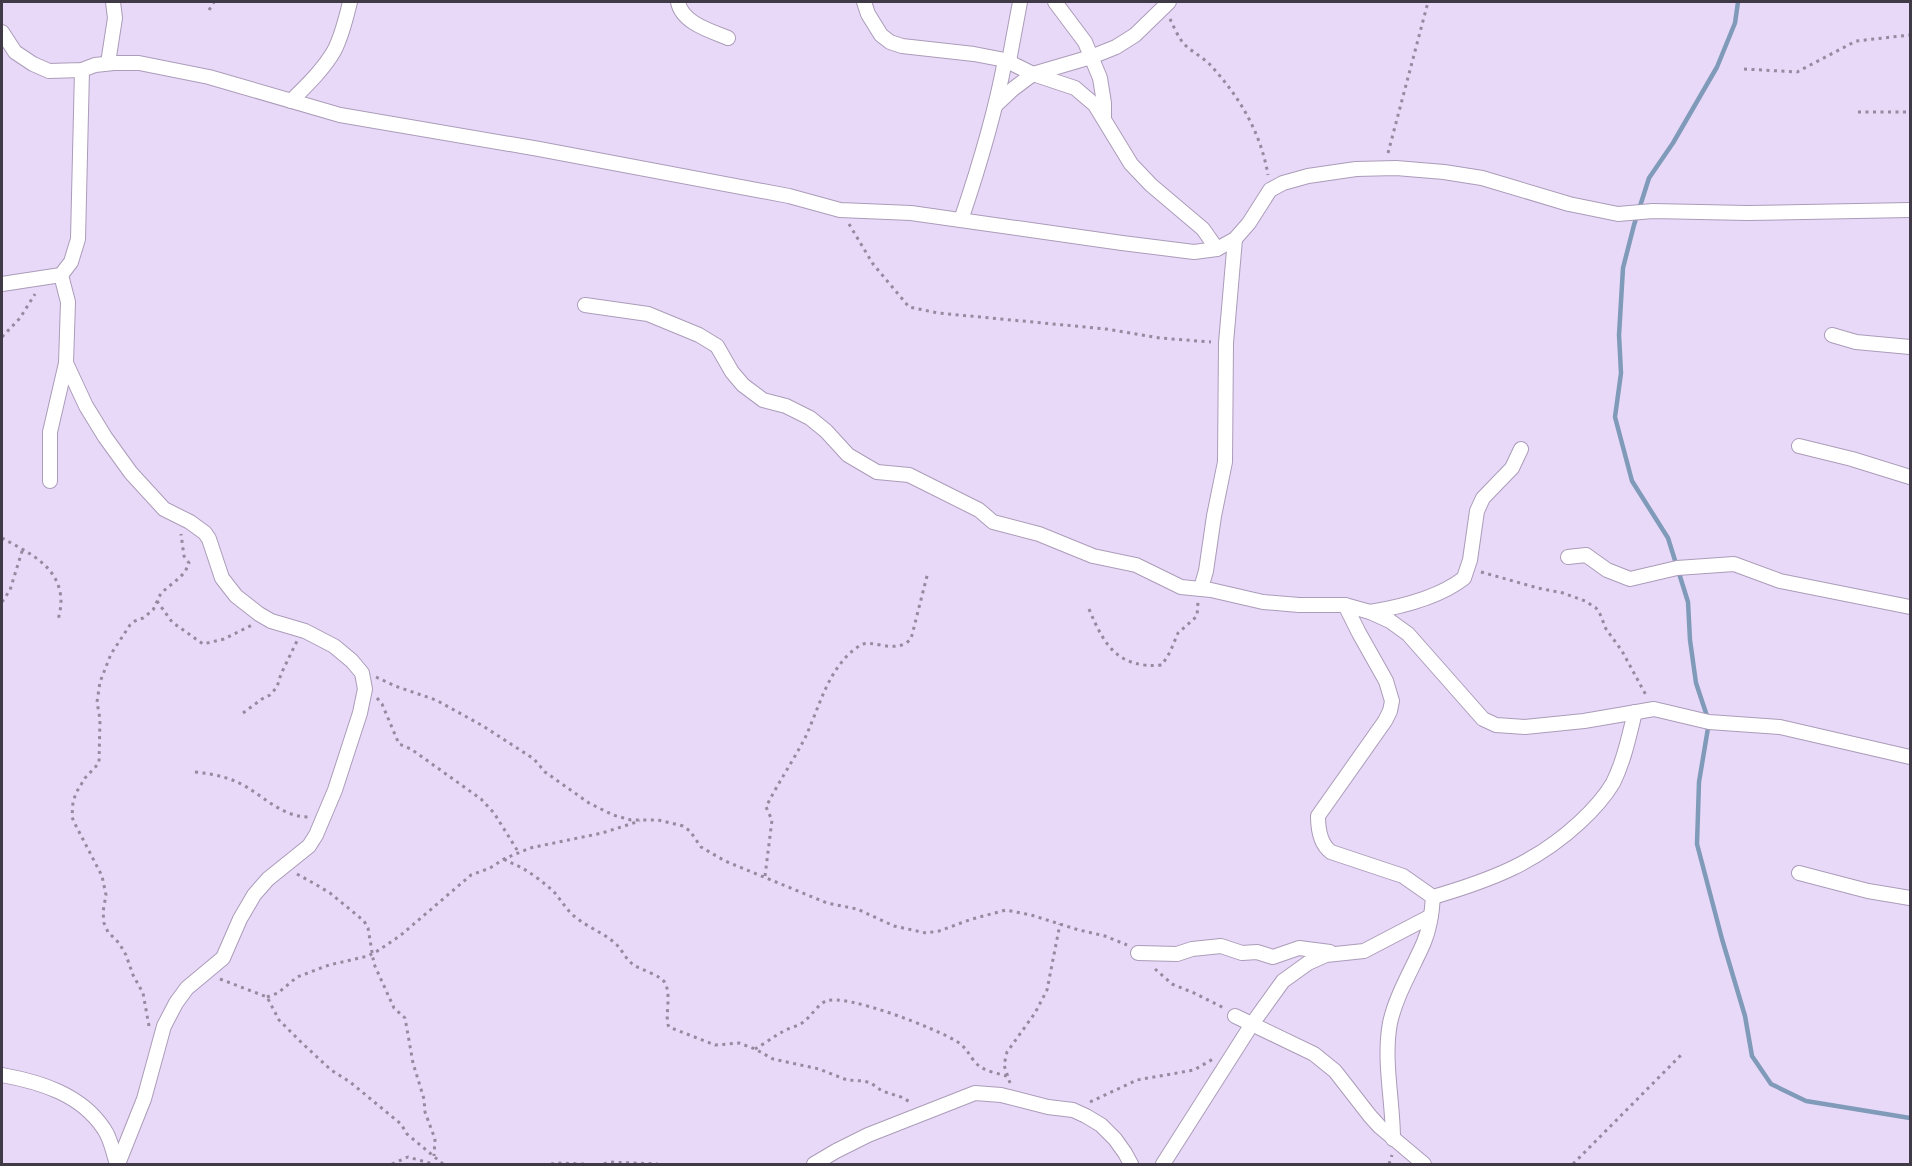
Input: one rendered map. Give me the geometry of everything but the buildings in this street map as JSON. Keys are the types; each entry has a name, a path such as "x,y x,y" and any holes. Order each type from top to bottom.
{"street":[{"path":"108,63 115,18 113,2"},
{"path":"291,101 310,82 334,51 350,2"},
{"path":"678,2 684,15 728,38"},
{"path":"864,2 868,14 881,35 890,42 902,46 974,54 1007,61 1034,74 1075,88 1095,105 1131,164 1151,185 1203,230 1217,249"},
{"path":"961,220 985,147 1020,2"},
{"path":"1055,2 1085,42 1101,78 1104,120"},
{"path":"996,105 1034,74 1116,47 1135,35 1164,3"},
{"path":"2,32 15,52 49,71 82,70 108,63 139,63 209,77 340,116 538,149 789,196 840,210 911,213 1194,252 1217,249 1235,239 1249,223 1270,190 1283,183 1332,171 1385,168 1444,172 1482,178 1569,204 1618,214 1653,211 1747,213 1911,210"},
{"path":"2,284 61,275 71,262 78,239 82,70"},
{"path":"1201,588 1225,462 1227,344 1235,239"},
{"path":"50,481 50,432 66,363 68,302 61,275"},
{"path":"585,305 648,314 699,335 717,346 742,385 763,400 786,406 810,418 826,431 848,455 877,472 909,475 979,510 993,522 1039,534 1093,556 1136,565 1181,587 1201,588 1263,602 1345,605 1390,621 1408,634 1489,723 1525,727 1584,721 1654,709 1709,722 1780,727 1911,757"},
{"path":"1832,335 1856,342 1911,347"},
{"path":"66,363 86,406 131,473 164,509 206,533 222,578 236,596 267,618 305,631 334,646 362,673 364,686 360,713 335,790 309,846 268,879 254,895 240,919 224,958 187,988 176,1003 164,1026 144,1099 117,1164"},
{"path":"1799,446 1911,477"},
{"path":"1370,612 1403,606 1460,581 1468,569 1477,511 1483,498 1512,468 1521,449"},
{"path":"1568,557 1586,555 1607,570 1630,579 1677,568 1734,564 1780,581 1911,607"},
{"path":"1345,605 1386,681 1392,700 1385,721 1318,816 1321,838 1325,847 1331,852 1403,876 1433,897"},
{"path":"1433,897 1477,884 1532,859 1565,836 1604,798 1623,759 1635,712"},
{"path":"1799,873 1869,891 1911,898"},
{"path":"1393,1139 1388,1049 1390,1023 1409,973 1425,940 1433,897"},
{"path":"1163,1164 1251,1024 1283,981 1308,963 1326,955 1364,951 1431,916"},
{"path":"1138,953 1177,954 1221,946 1242,953 1257,952 1270,957 1299,948 1341,953"},
{"path":"1235,1016 1314,1054 1345,1082 1370,1116 1393,1139 1424,1164"},
{"path":"2,1075 26,1079 50,1087 74,1099 104,1128 117,1164"},
{"path":"814,1164 868,1135 975,1093 993,1094 1048,1107 1073,1110 1101,1125 1115,1139 1131,1164"}],"path":[{"path":"209,10 214,2"},
{"path":"1385,168 1428,2"},
{"path":"1164,3 1183,43 1211,66 1235,95 1256,131 1265,158 1270,190"},
{"path":"1744,69 1797,72 1856,41 1911,35"},
{"path":"1858,112 1911,112"},
{"path":"840,210 873,264 909,307 938,314 1106,329 1160,338 1227,344"},
{"path":"2,337 20,318 45,278"},
{"path":"150,1030 143,993 119,943 108,932 104,923 103,912 106,896 102,876 74,822 72,809 76,793 85,778 99,763 100,719 97,702 100,682 106,665 130,625 148,616 161,593 185,572 189,563 184,556 176,515"},
{"path":"2,538 40,559 57,584 61,601 58,621"},
{"path":"2,602 10,590 23,548"},
{"path":"1468,569 1563,593 1585,601 1596,608 1654,709"},
{"path":"765,876 772,820 766,807 805,737 828,683 861,644 871,643 887,647 903,644 911,639 928,572"},
{"path":"1089,609 1101,637 1112,650 1131,663 1146,667 1162,665 1178,633 1197,616 1201,588"},
{"path":"157,601 172,622 203,644 224,639 267,618"},
{"path":"243,713 270,695 277,687 295,645 305,631"},
{"path":"357,667 395,686 436,700 483,726 528,754 546,772 589,803 613,815 631,820 658,820 683,826 690,831 701,847 725,861 827,903 857,909 909,930 926,933 1006,910 1031,915 1121,942 1138,953 1172,984 1216,1003 1235,1016"},
{"path":"364,686 382,704 399,744 411,749 481,799 494,813 519,853"},
{"path":"195,772 218,774 243,784 292,815 304,818 323,817"},
{"path":"267,998 278,993 297,977 329,965 371,954 400,936 471,874 490,868 530,848 602,833 644,820"},
{"path":"504,859 518,865 545,884 575,918 615,944 628,961 636,967 645,970 667,985 669,1028 715,1045 739,1043 773,1059 819,1069 847,1080 871,1083 882,1091 930,1110"},
{"path":"282,867 315,884 364,921 369,928 374,964 394,1008 405,1018 425,1112 435,1138 434,1156"},
{"path":"1015,1099 1004,1065 1007,1052 1035,1013 1047,990 1060,924"},
{"path":"206,971 223,981 267,998 279,1020 302,1043 331,1070 361,1090 401,1124 414,1140 442,1164"},
{"path":"755,1049 784,1030 800,1024 822,1004 834,1000 883,1011 949,1037 967,1048 977,1064 988,1071 1007,1076"},
{"path":"1073,1110 1137,1080 1194,1070 1236,1048"},
{"path":"1573,1164 1683,1053"},
{"path":"392,1164 408,1157 433,1164"},
{"path":"604,1164 609,1162 658,1164"},
{"path":"551,1164 584,1164"}],"waterway":[{"path":"1738,2 1735,23 1717,67 1673,143 1649,178 1634,225 1623,268 1619,335 1621,373 1615,417 1632,481 1668,538 1688,602 1696,683 1709,722 1699,782 1697,844 1745,1016 1752,1056 1771,1084 1806,1101 1910,1118"}]}
